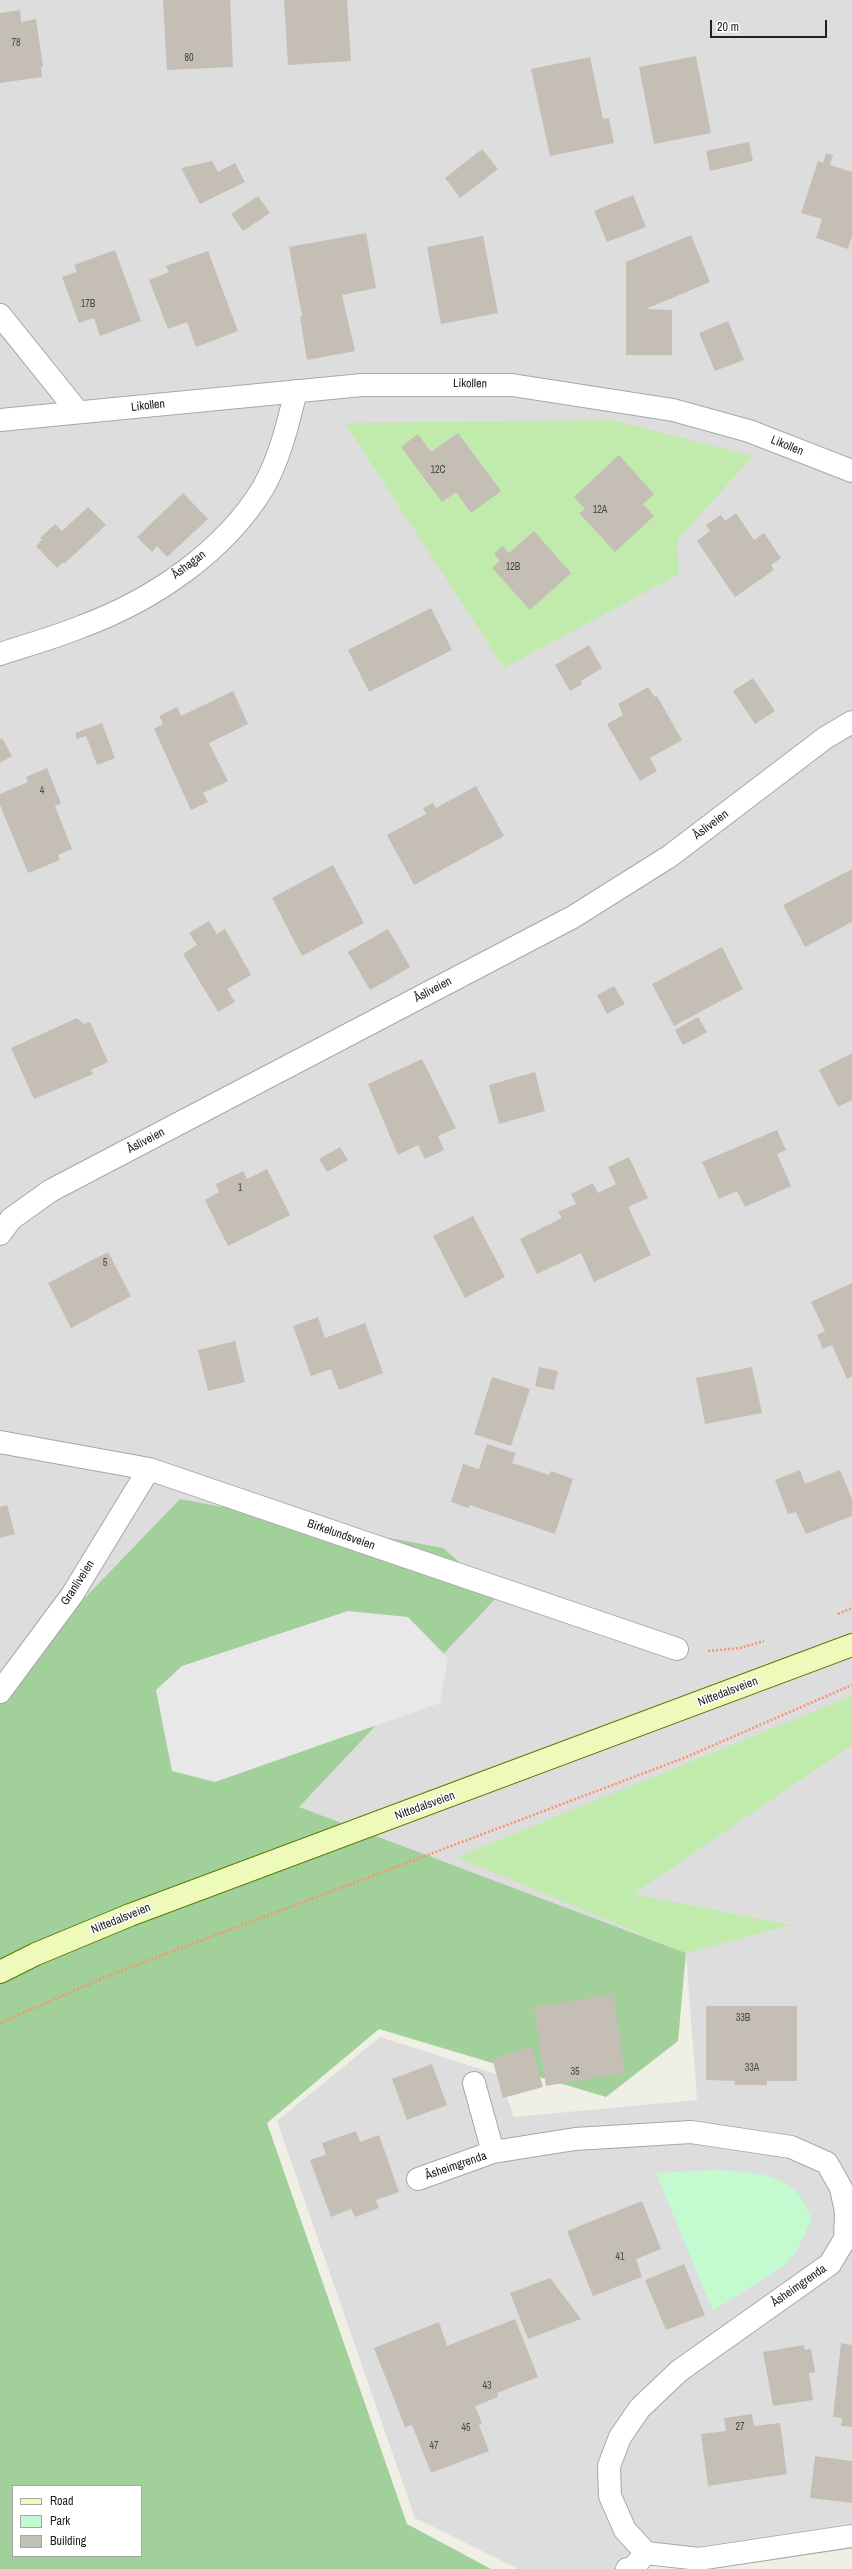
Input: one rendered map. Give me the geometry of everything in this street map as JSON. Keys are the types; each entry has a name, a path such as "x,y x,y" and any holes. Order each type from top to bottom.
{"main road":[{"name":"Nittedalsveien","path":"0,1972 36,1954 130,1915 852,1644"}],"street":[{"path":"0,315 78,412"},
{"name":"Likollen","path":"0,420 362,385 512,385 673,410 749,431 852,472"},
{"name":"Åshagan","path":"0,654 84,626 135,601 189,568 230,532 263,487 286,434 296,391"},
{"name":"Åsliveien","path":"0,1234 11,1219 50,1191 573,917 670,856 825,738 852,722"},
{"name":"Birkelundsveien","path":"0,1442 149,1469 677,1649"},
{"name":"Granliveien","path":"0,1692 72,1596 149,1469"},
{"name":"Åsheimgrenda","path":"474,2083 494,2152"},
{"name":"Åsheimgrenda","path":"418,2179 494,2152 575,2139 691,2132 791,2146 827,2163 841,2188 846,2212 845,2239 830,2264 679,2371 640,2408 620,2437 609,2466 610,2496 625,2530 646,2553"},
{"path":"627,2569 632,2568 646,2553 699,2559 852,2536"}],"path":[{"path":"830,1617 852,1608"},
{"path":"677,1649 691,1651 718,1650 740,1648 767,1641"},
{"path":"0,2023 110,1975 684,1758 852,1685"}],"shaded area":[{"path":"0,0 852,0 852,2527 631,2569 518,2569 415,2518 277,2121 380,2037 499,2075 514,2117 697,2100 686,1953 293,1809 498,1596 0,1686"},
{"path":"348,1611 408,1617 448,1658 440,1703 215,1782 172,1771 156,1690 182,1666"}],"green space":[{"path":"611,420 753,456 677,540 679,574 504,668 345,423"},
{"path":"180,1499 443,1548 498,1596 299,1807 686,1953 678,2041 606,2097 379,2029 267,2123 407,2524 491,2569 0,2569 0,1686"},
{"path":"852,1696 852,1745 633,1894 792,1925 686,1953 457,1857"},
{"path":"714,2170 759,2174 780,2181 790,2186 798,2194 812,2218 798,2249 785,2265 713,2311 656,2173"}],"building":[{"path":"163,0 230,0 233,67 167,70"},
{"path":"284,0 347,0 351,61 288,65"},
{"path":"20,10 21,22 36,19 43,67 41,67 42,77 0,83 0,13"},
{"path":"696,56 711,133 654,144 639,67"},
{"path":"590,57 603,119 609,118 614,143 550,156 531,69"},
{"path":"749,142 753,161 710,171 706,151"},
{"path":"482,149 498,169 460,198 445,178"},
{"path":"826,153 833,155 830,165 852,172 852,236 848,249 816,238 822,219 801,213 818,161 823,163"},
{"path":"212,161 218,172 235,163 245,182 200,204 181,168"},
{"path":"633,195 646,227 607,242 594,211"},
{"path":"258,196 270,213 243,231 231,214"},
{"path":"366,233 376,288 342,295 355,351 307,360 300,317 302,316 289,247"},
{"path":"691,235 710,282 646,309 672,310 672,355 626,355 626,262"},
{"path":"483,236 498,313 441,324 427,247"},
{"path":"115,250 141,321 100,336 94,318 79,323 62,277 77,272 74,265"},
{"path":"208,251 238,331 196,347 187,322 168,329 149,280 169,272 166,266"},
{"path":"728,321 744,360 715,371 699,333"},
{"path":"458,433 501,491 471,513 456,492 442,502 401,447 418,434 431,452"},
{"path":"619,455 654,494 643,504 654,516 615,552 579,513 585,509 574,497"},
{"path":"183,493 208,519 167,557 157,546 152,552 137,537"},
{"path":"88,507 106,525 64,564 63,562 57,568 36,546 42,540 40,538 55,524 62,531"},
{"path":"736,513 754,540 764,533 781,558 771,565 774,570 735,597 697,541 710,531 706,525 721,515 725,521"},
{"path":"534,531 571,573 530,610 492,568 500,561 494,554 502,546 509,553"},
{"path":"431,608 452,650 369,692 348,650"},
{"path":"589,645 602,668 581,681 582,684 570,691 555,665"},
{"path":"753,678 775,711 755,724 733,691"},
{"path":"648,687 655,697 657,696 682,740 650,758 657,771 640,781 607,724 623,715 618,704"},
{"path":"233,691 248,724 209,743 228,781 203,793 208,802 191,810 154,729 163,724 159,716 177,707 181,716"},
{"path":"102,723 115,758 97,765 86,736 77,739 75,733"},
{"path":"2,738 12,756 0,763 0,739"},
{"path":"47,768 61,803 55,806 72,849 58,855 60,860 28,873 0,805 0,794 28,782 26,777"},
{"path":"476,786 504,836 414,885 387,835 426,814 423,808 433,803 436,808"},
{"path":"333,865 364,923 302,956 272,898"},
{"path":"852,869 852,922 805,947 783,905"},
{"path":"209,921 217,934 225,929 251,975 227,989 235,1002 218,1012 183,954 197,945 189,933"},
{"path":"388,929 410,967 370,990 348,952"},
{"path":"722,947 743,989 674,1026 652,984"},
{"path":"614,986 625,1004 607,1014 597,995"},
{"path":"698,1017 707,1032 683,1045 675,1030"},
{"path":"77,1018 84,1024 90,1022 108,1062 91,1070 93,1074 34,1099 11,1048"},
{"path":"852,1053 852,1100 838,1107 819,1070"},
{"path":"422,1059 456,1128 438,1136 444,1150 425,1159 418,1145 398,1155 368,1084"},
{"path":"535,1072 545,1111 499,1124 489,1085"},
{"path":"777,1130 786,1150 777,1154 791,1186 745,1207 737,1191 719,1199 702,1162"},
{"path":"340,1147 348,1160 327,1172 319,1159"},
{"path":"629,1157 648,1198 628,1207 651,1255 594,1282 581,1253 537,1274 520,1239 562,1218 558,1212 576,1204 571,1194 593,1183 598,1193 616,1184 608,1167"},
{"path":"267,1169 290,1215 228,1246 205,1200 219,1192 216,1184 243,1171 247,1179"},
{"path":"473,1216 505,1277 465,1298 433,1236"},
{"path":"108,1252 131,1296 71,1328 48,1283"},
{"path":"852,1283 852,1376 847,1379 832,1345 823,1349 817,1335 825,1331 811,1302"},
{"path":"318,1317 325,1338 365,1323 383,1373 339,1390 331,1369 311,1376 293,1326"},
{"path":"235,1341 245,1382 208,1391 198,1350"},
{"path":"539,1367 558,1371 554,1390 535,1386"},
{"path":"752,1367 762,1413 705,1424 696,1378"},
{"path":"492,1377 530,1389 511,1446 474,1434"},
{"path":"487,1444 516,1453 512,1463 549,1475 551,1471 573,1479 555,1534 470,1505 468,1508 451,1502 463,1464 479,1469"},
{"path":"800,1470 805,1484 840,1470 852,1499 852,1516 806,1534 796,1512 788,1514 775,1480"},
{"path":"7,1505 15,1534 0,1538 0,1507"},
{"path":"613,1994 625,2073 546,2086 534,2007"},
{"path":"706,2006 797,2006 797,2081 767,2081 767,2085 734,2085 735,2081 706,2080"},
{"path":"532,2047 543,2087 503,2098 492,2058"},
{"path":"432,2064 447,2105 407,2120 392,2079"},
{"path":"356,2131 360,2142 379,2135 399,2192 376,2200 379,2208 355,2217 351,2209 331,2217 310,2160 326,2155 322,2143"},
{"path":"642,2201 661,2249 636,2259 642,2277 593,2296 567,2231"},
{"path":"684,2264 705,2315 666,2330 645,2280"},
{"path":"550,2278 581,2319 528,2339 510,2293"},
{"path":"515,2319 538,2377 497,2393 498,2397 475,2406 482,2423 479,2425 489,2451 431,2473 412,2425 405,2427 374,2348 439,2322 447,2346"},
{"path":"841,2343 852,2345 852,2427 841,2426 842,2418 833,2417"},
{"path":"804,2345 805,2350 811,2349 815,2372 809,2373 813,2400 773,2406 763,2352"},
{"path":"752,2414 754,2426 780,2423 787,2474 708,2486 701,2434 726,2431 724,2418"},
{"path":"815,2456 852,2461 852,2503 810,2498"}]}
